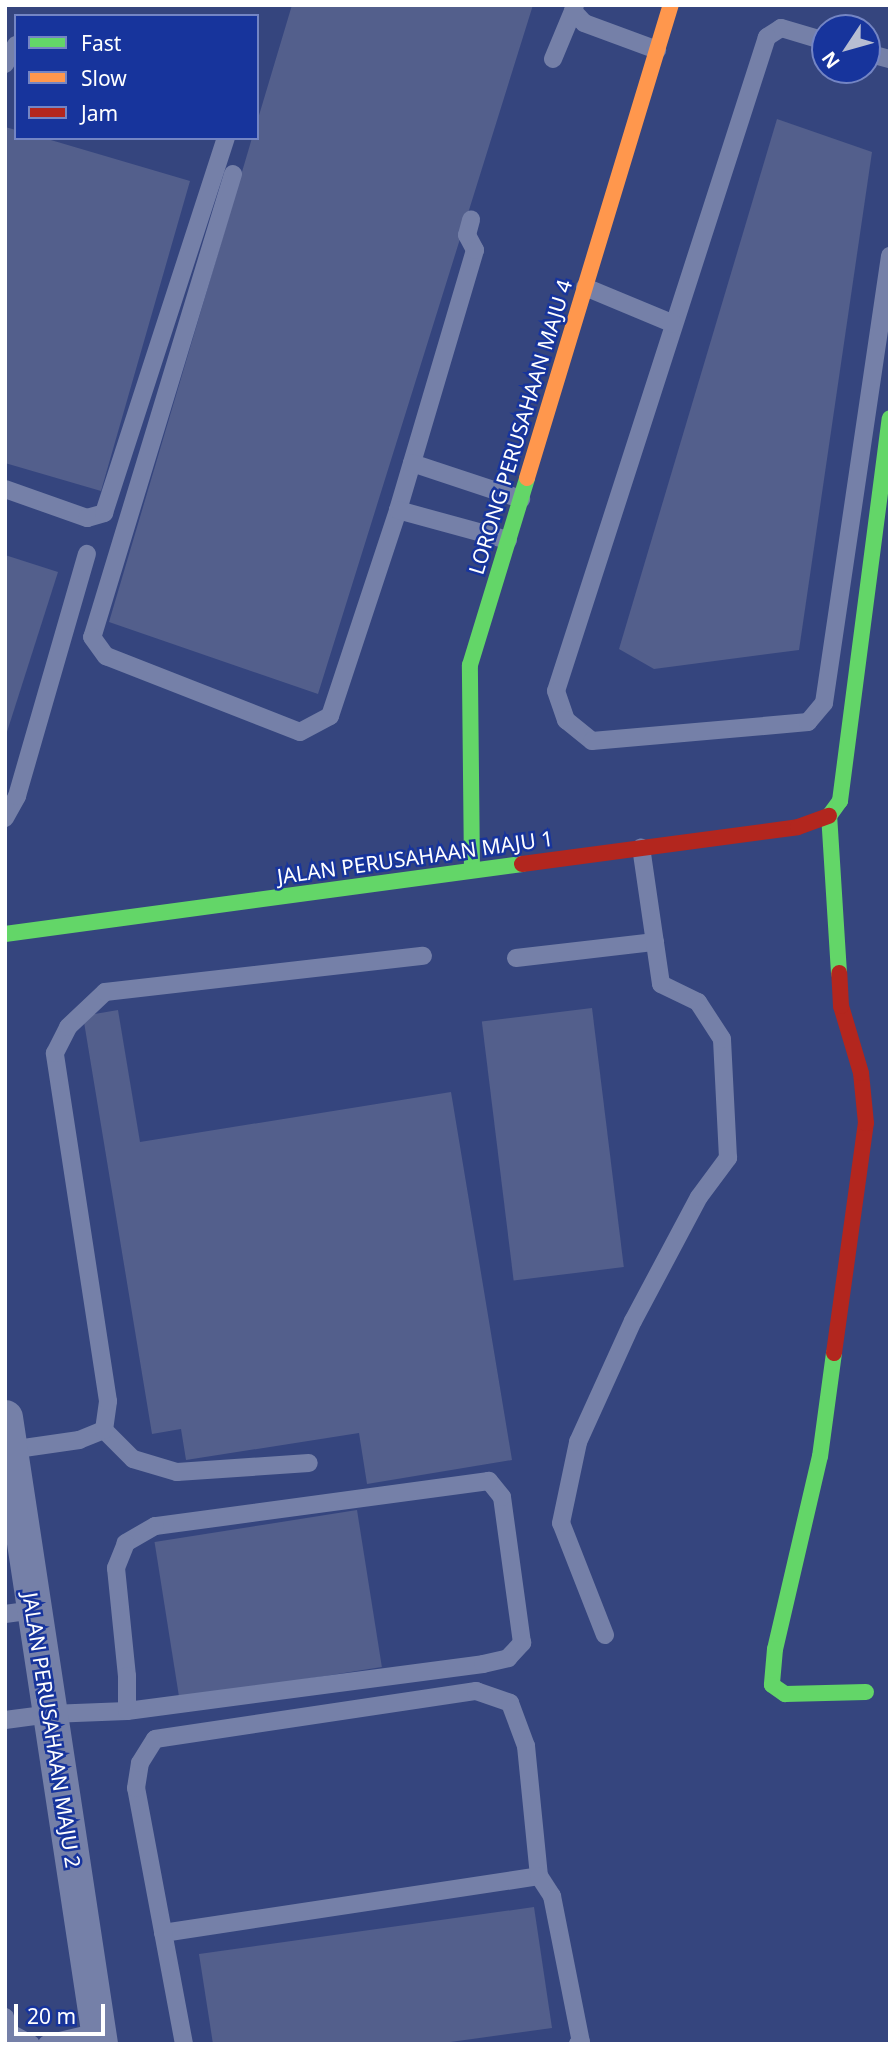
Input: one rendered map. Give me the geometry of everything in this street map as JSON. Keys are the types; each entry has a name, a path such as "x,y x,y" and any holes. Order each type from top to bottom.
{"street":[{"name":"LORONG PERUSAHAAN MAJU 4","path":"472,870 470,665 671,5"},
{"path":"866,1692 785,1694 772,1685 775,1649 820,1456 866,1123 860,1073 841,1006 829,816 840,800 890,418"},
{"name":"JALAN PERUSAHAAN MAJU 1","path":"5,934 798,827 829,816"},
{"name":"JALAN PERUSAHAAN MAJU 2","path":"8,1434 20,1612 50,1714 99,2038"}],"lane":[{"path":"574,8 584,23 657,50"},
{"path":"553,59 574,8"},
{"path":"811,37 780,28 767,37 556,691 566,720 592,741 808,722 824,703 890,256"},
{"path":"5,64 14,48"},
{"path":"5,489 87,518 104,513 225,140"},
{"path":"233,174 92,637 106,656 300,732 330,716 398,510 475,250 467,235 471,220"},
{"path":"584,287 674,324"},
{"path":"412,463 521,499"},
{"path":"398,510 508,540"},
{"path":"5,818 17,796 87,554"},
{"path":"605,1635 561,1523 578,1442 633,1321 699,1197 728,1158 722,1039 698,1002 661,984 641,847"},
{"path":"516,958 655,942"},
{"path":"104,1430 108,1401 55,1053 68,1027 104,992 423,956"},
{"path":"8,1434 79,1440 104,1430"},
{"path":"104,1430 133,1459 177,1472 309,1463"},
{"path":"5,1720 50,1714 127,1711 483,1664 508,1658 522,1643 502,1497 489,1481 155,1526 126,1543 116,1569 127,1676 127,1711"},
{"path":"184,2044 136,1787 140,1763 155,1739 476,1691 510,1703 526,1746 539,1876 552,1896 581,2042 578,2044"},
{"path":"163,1933 539,1876"},
{"path":"9,2031 31,2044"},
{"path":"47,2044 99,2038"}],"building":[{"path":"292,5 533,5 318,694 109,622 251,140 259,140 259,115"},
{"path":"777,119 872,152 799,650 654,669 619,649"},
{"path":"5,127 14,129 14,140 51,140 190,181 101,491 5,463"},
{"path":"5,555 58,572 6,735 5,735"},
{"path":"592,1008 624,1267 514,1281 482,1022"},
{"path":"118,1010 140,1142 451,1092 512,1460 367,1484 359,1433 186,1460 181,1429 152,1434 83,1016"},
{"path":"357,1510 382,1667 179,1699 155,1542"},
{"path":"534,1907 552,2028 436,2044 213,2044 199,1954"}],"traffic: fast":[{"path":"839,973 829,816 840,801 890,418"},
{"path":"472,870 470,665 527,478"},
{"path":"5,934 522,864"},
{"path":"834,1353 820,1456 775,1649 772,1685 785,1694 866,1692"}],"traffic: slow":[{"path":"527,478 671,5"}],"traffic: jam":[{"path":"522,864 798,827 829,816"},
{"path":"834,1353 866,1123 861,1073 841,1006 839,973"}]}
